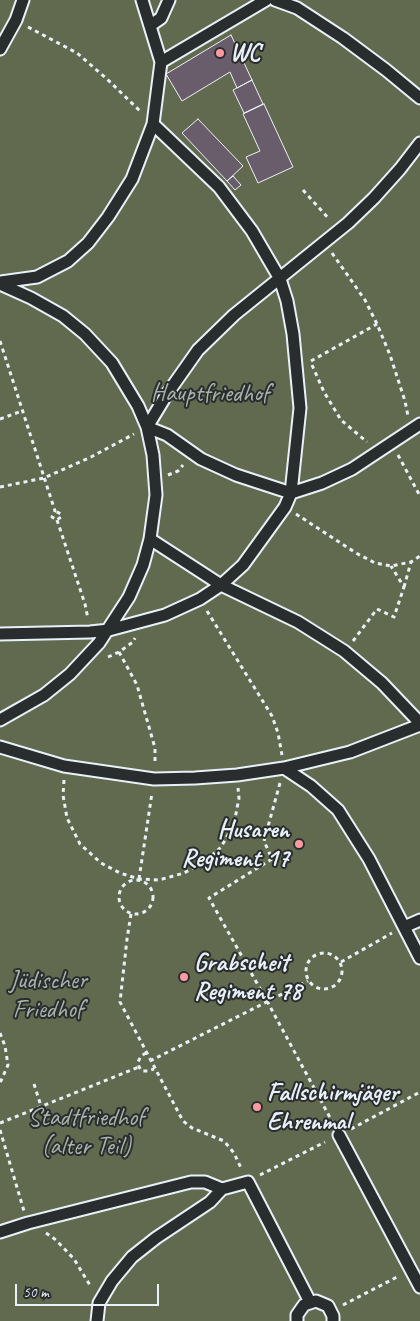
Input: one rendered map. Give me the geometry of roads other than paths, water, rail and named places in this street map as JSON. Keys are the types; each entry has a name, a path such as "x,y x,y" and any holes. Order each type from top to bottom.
{"lane":[{"path":"0,49 16,20 23,0"},
{"path":"0,283 37,277 68,261 88,243 108,217 132,179 153,124 161,62 142,0"},
{"path":"150,25 161,18 169,0"},
{"path":"161,62 266,0"},
{"path":"275,0 297,8 343,38 420,98"},
{"path":"0,634 109,630 165,615 200,599 221,585 243,564 285,507 291,493 300,408 297,362 287,301 280,279 252,230 219,188 153,124"},
{"path":"148,426 167,394 198,350 234,315 339,231 374,198 420,143"},
{"path":"0,283 63,316 85,334 112,363 148,426 156,495 150,539 140,573 129,597 109,630 89,655 70,674 44,695 0,720"},
{"path":"148,426 168,435 201,459 227,471 291,493 322,483 352,469 415,427"},
{"path":"0,747 64,766 154,779 237,775 284,768 350,752 420,724 382,683 344,651 298,622 221,585 150,539"},
{"path":"284,768 311,786 338,810 369,859 420,958"},
{"path":"404,927 420,920"},
{"path":"339,1135 420,1287"},
{"path":"0,1232 28,1223 192,1182 205,1182 222,1189"},
{"path":"97,1321 99,1303 112,1281 132,1257 156,1238 210,1202 222,1189 248,1182 310,1302"},
{"path":"297,1321 300,1309 310,1302 322,1303 328,1306 332,1316"}],"place":[{"name":"WC","path":"220,53"},
{"name":"Husaren Regiment 17","path":"299,844"},
{"name":"Grabscheit Regiment 78","path":"184,977"},
{"name":"Fallschirmjäger Ehrenmal","path":"257,1107"}],"park label":[{"name":"Hauptfriedhof","path":"210,394"},
{"name":"Jüdischer Friedhof","path":"48,996"},
{"name":"Stadtfriedhof (alter Teil)","path":"86,1132"}]}
